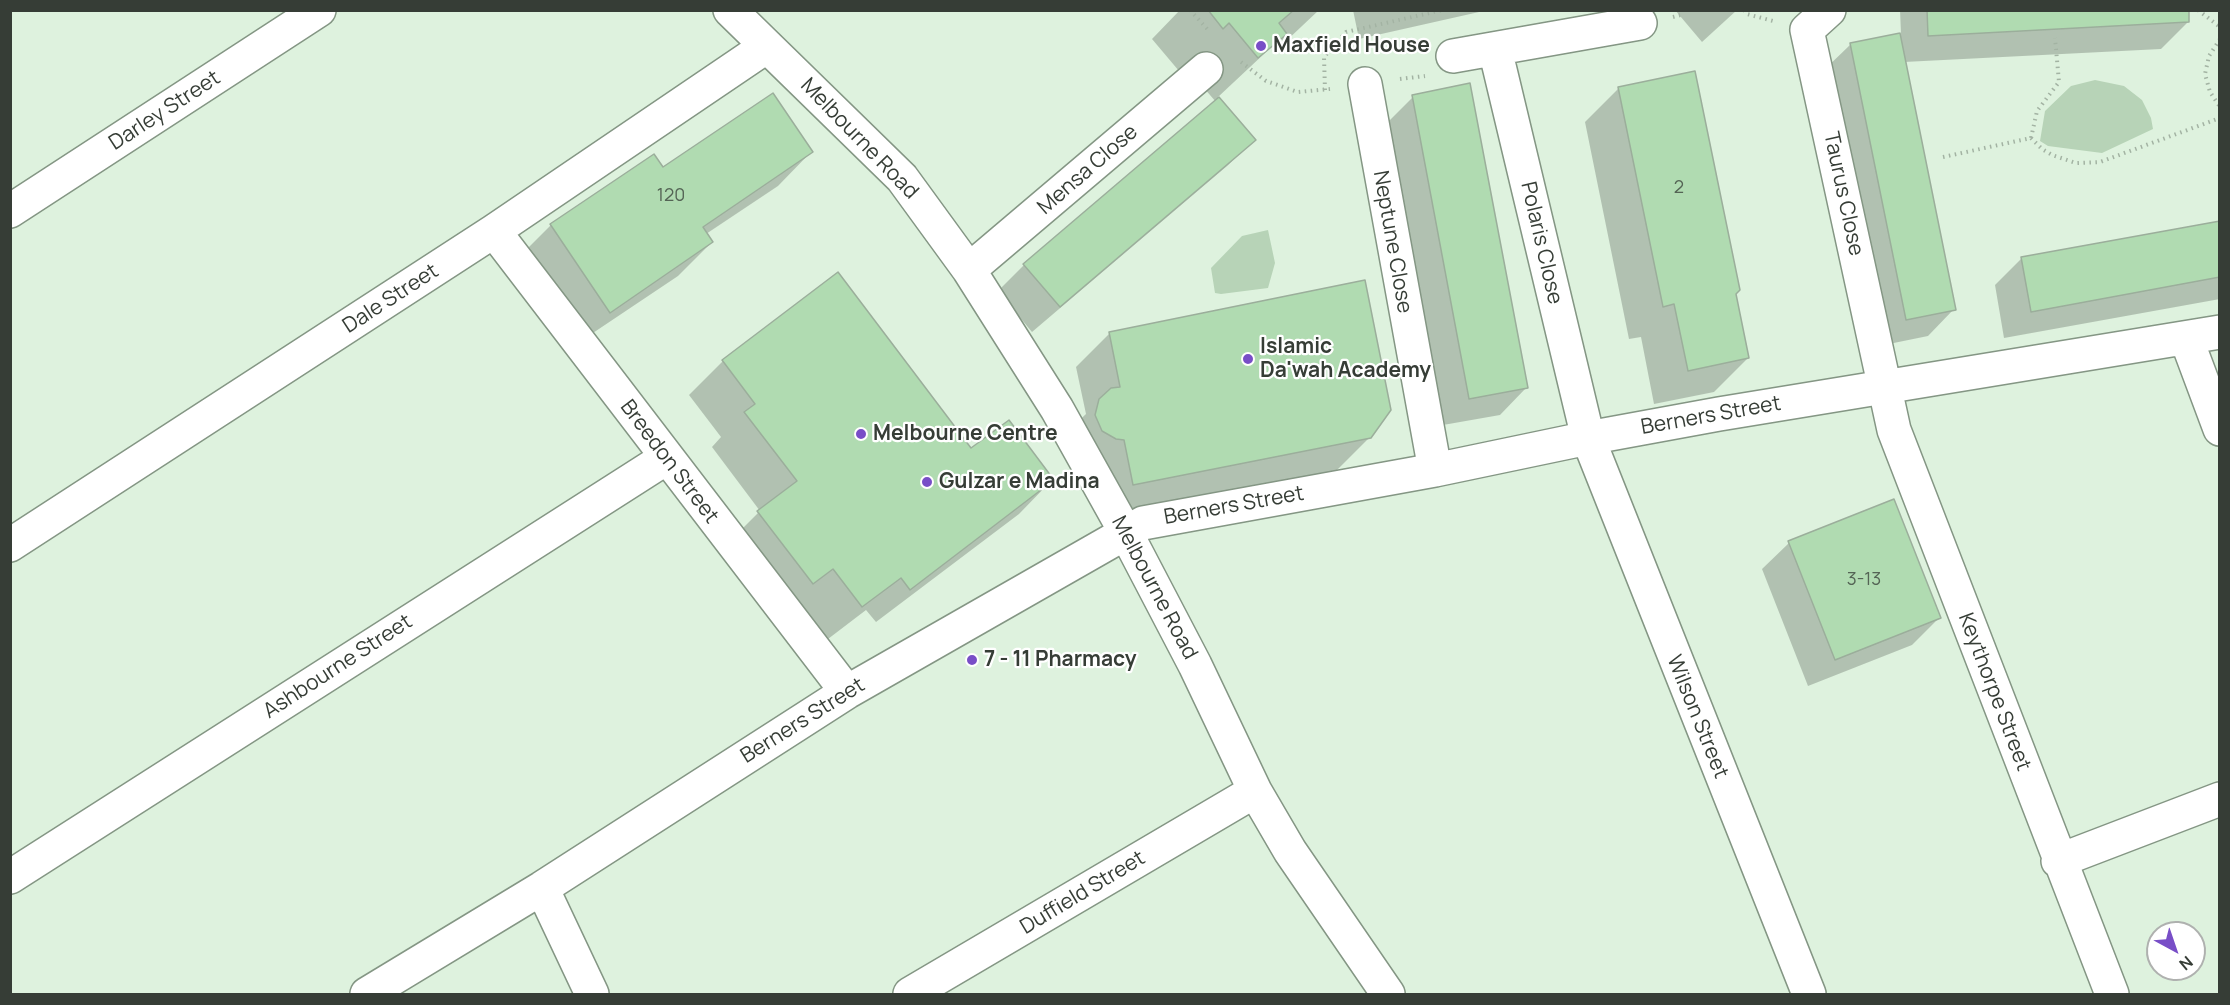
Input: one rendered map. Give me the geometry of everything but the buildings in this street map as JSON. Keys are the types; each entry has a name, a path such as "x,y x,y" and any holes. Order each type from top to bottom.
{"street":[{"name":"Darley Street","path":"10,211 319,10"},
{"name":"Melbourne Road","path":"730,10 902,178 969,270 1057,409 1125,531 1195,665 1255,791 1290,851 1388,994"},
{"name":"Taurus Close","path":"1829,10 1807,30 1886,387"},
{"path":"1453,56 1640,23"},
{"name":"Dale Street","path":"10,545 494,231 767,46"},
{"name":"Polaris Close","path":"1495,49 1588,438"},
{"name":"Mensa Close","path":"969,270 1206,69"},
{"name":"Neptune Close","path":"1365,84 1435,470"},
{"name":"Breedon Street","path":"494,231 847,692"},
{"name":"Berners Street","path":"367,994 542,888 847,692 1125,531 1143,523 1435,470 1588,438 2220,332"},
{"path":"2186,338 2220,429"},
{"name":"Keythorpe Street","path":"1886,387 1894,430 2058,861 2112,994"},
{"name":"Wilson Street","path":"1588,438 1809,994"},
{"name":"Ashbourne Street","path":"10,877 666,458"},
{"name":"Duffield Street","path":"910,994 1255,791"},
{"path":"2058,861 2220,799"},
{"path":"542,888 592,994"}],"path":[{"path":"1325,90 1324,57 1346,32 1443,10"},
{"path":"2198,10 2220,27"},
{"path":"2031,138 2037,111 2059,82 2055,38"},
{"path":"2220,39 2209,56 2205,74 2210,92 2220,107"},
{"path":"2031,138 2042,150 2052,155 2076,163 2100,162 2220,118"},
{"path":"1943,157 2031,138"}],"green space":[{"path":"2095,80 2124,86 2142,100 2151,118 2153,129 2102,153 2048,146 2040,141 2045,111 2071,86"},
{"path":"1268,230 1275,263 1268,288 1215,293 1211,268 1242,236"}],"place":[{"name":"Maxfield House","path":"1261,46"},
{"name":"Islamic Da'wah Academy","path":"1248,359"},
{"name":"Melbourne Centre","path":"861,434"},
{"name":"Gulzar e Madina","path":"927,482"},
{"name":"7 - 11 Pharmacy","path":"972,660"}]}
